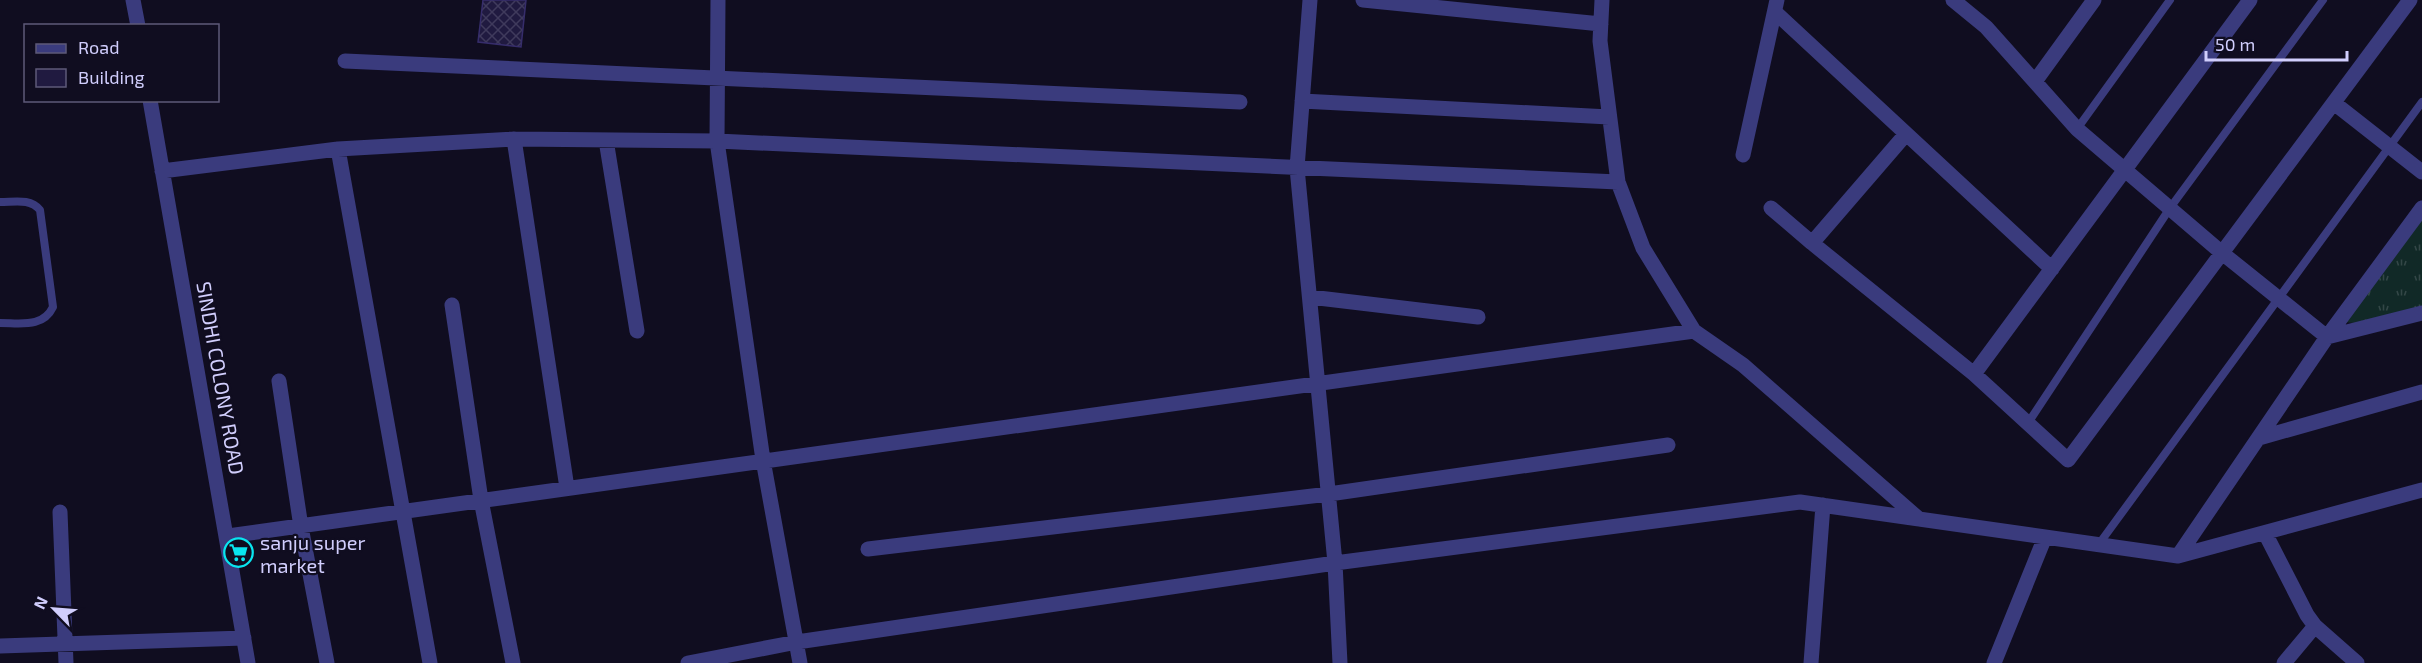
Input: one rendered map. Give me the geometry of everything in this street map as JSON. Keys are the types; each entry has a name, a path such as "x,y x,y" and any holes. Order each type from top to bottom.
{"street":[{"path":"133,0 138,24"},
{"path":"718,0 717,141 763,460 800,663"},
{"path":"1310,0 1297,168 1335,563 1335,662"},
{"path":"1363,0 1601,24"},
{"path":"1602,0 1600,41 1618,182 1643,248 1694,331 1743,365 1919,519"},
{"path":"1953,0 1986,27 2036,80 2077,129 2278,300 2327,337"},
{"path":"2036,80 2094,0"},
{"path":"1974,374 2250,0"},
{"path":"1771,208 1974,374 2068,460 2410,0"},
{"path":"1776,6 1906,134 2052,269"},
{"path":"1743,155 1776,6"},
{"path":"345,61 1240,102"},
{"path":"1302,101 1609,117"},
{"name":"SINDHI COLONY ROAD","path":"150,102 228,536 248,663"},
{"path":"2334,103 2422,172"},
{"path":"1812,243 1906,134"},
{"path":"162,171 338,149 514,139 717,141 1618,182"},
{"path":"514,139 567,488"},
{"path":"606,140 638,331"},
{"path":"338,149 430,663"},
{"path":"2178,556 2327,337 2422,208"},
{"path":"1310,297 1478,317"},
{"path":"452,305 481,500 513,663"},
{"path":"2327,337 2422,314"},
{"path":"228,536 404,514 481,500 1319,386 1694,331"},
{"path":"279,381 301,527 327,663"},
{"path":"2259,438 2422,392"},
{"path":"868,549 1329,494 1668,445"},
{"path":"687,663 797,642 1335,563 1800,502 2178,556 2420,493"},
{"path":"1811,663 1823,505"},
{"path":"60,512 66,663"},
{"path":"2265,533 2300,604 2315,626 2357,663"},
{"path":"1994,663 2045,537"},
{"path":"2284,663 2315,626"},
{"path":"0,646 244,638"}],"lane":[{"path":"2077,129 2170,0"},
{"path":"2028,423 2170,208 2323,0"},
{"path":"2099,544 2422,102"},
{"path":"0,202 24,201 35,204 40,210 53,307 48,317 39,322 0,323"}],"green space":[{"path":"2422,218 2422,306 2355,323 2344,322"}],"building":[{"path":"483,0 526,0 521,47 478,42"}],"place":[{"name":"sanju super market","path":"239,553"}]}
